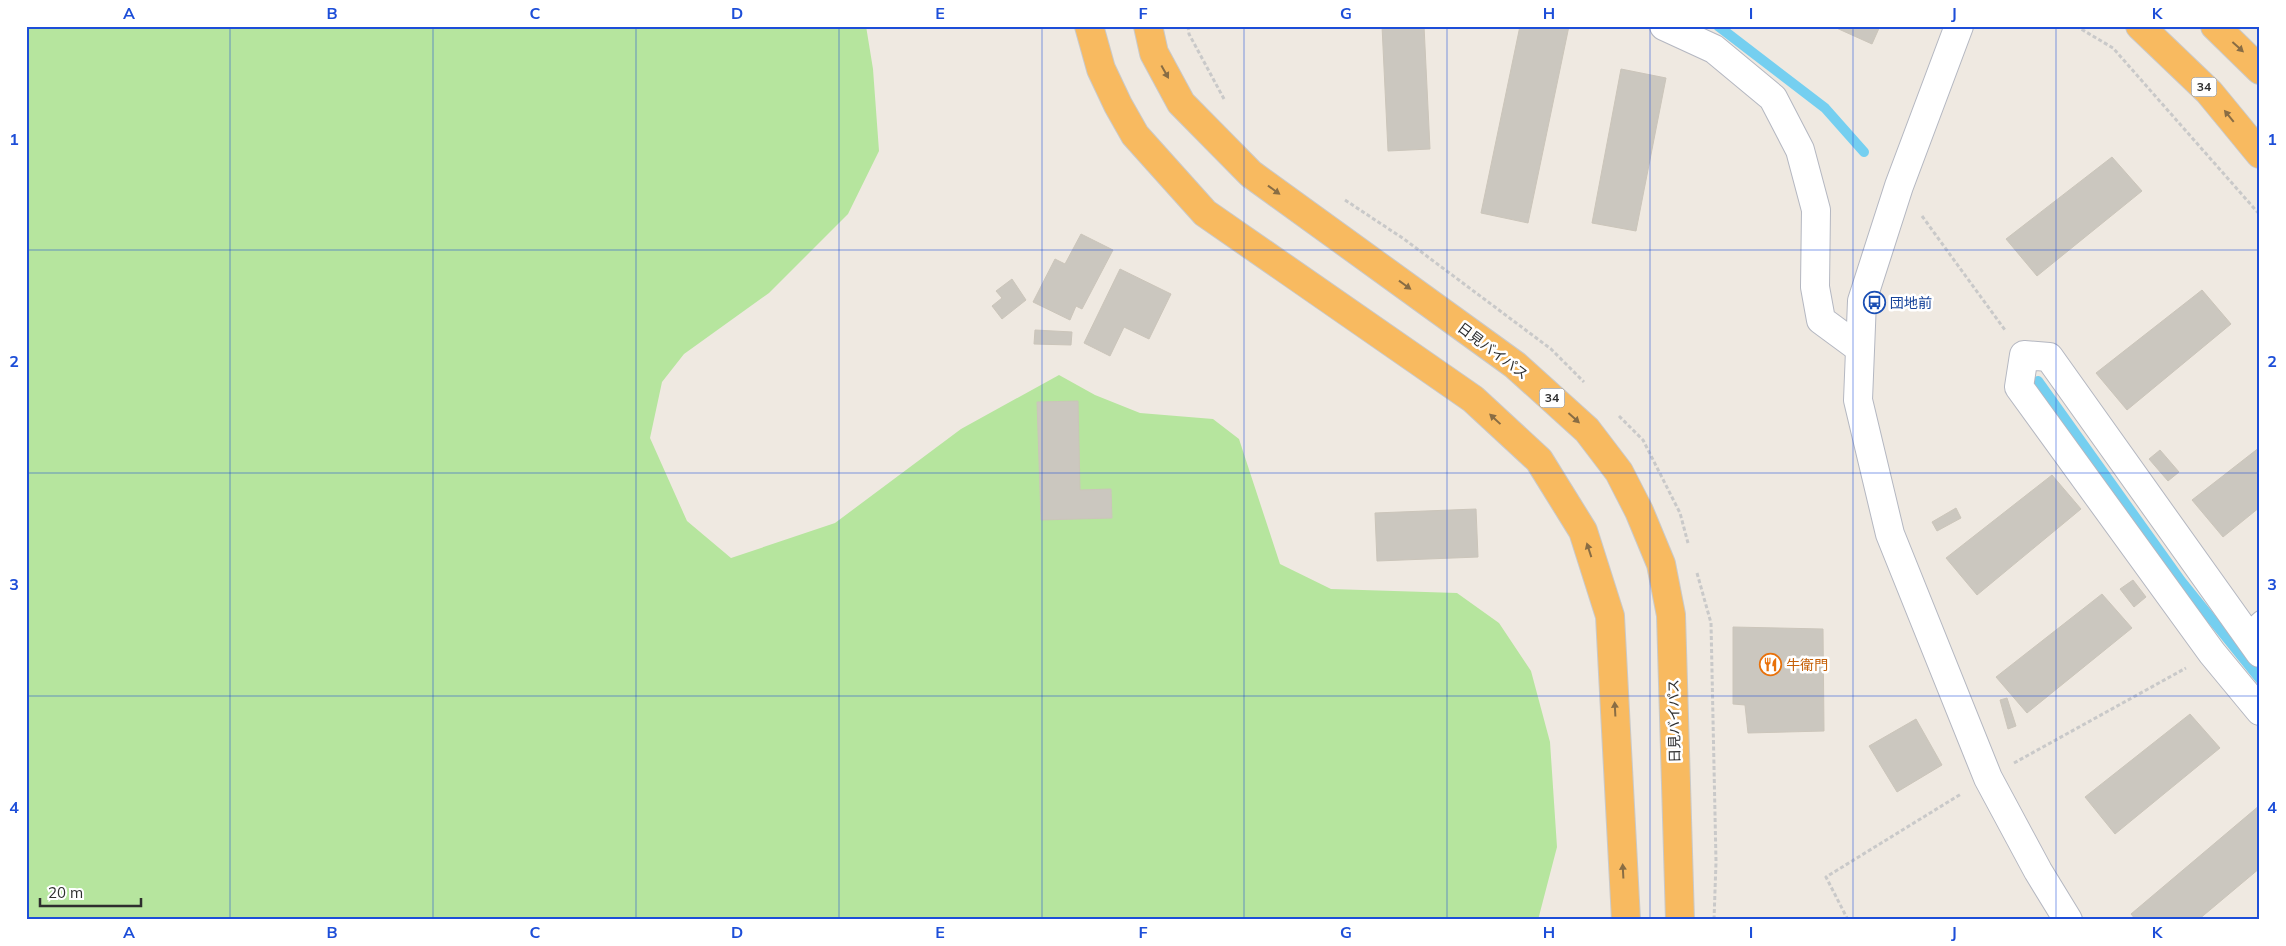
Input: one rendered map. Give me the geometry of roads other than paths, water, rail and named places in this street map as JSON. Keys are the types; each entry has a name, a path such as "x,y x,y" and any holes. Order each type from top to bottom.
{"highway":[{"path":"1089,26 1101,69 1135,135 1205,212 1473,398 1539,460 1583,531 1610,616 1626,920"},
{"name":"日見バイパス","path":"1148,26 1154,53 1182,103 1251,174 1516,365 1588,430 1619,472 1639,511 1661,564 1671,615 1680,920"},
{"name":"34","path":"2140,26 2209,92 2260,154"},
{"path":"2215,26 2251,59 2260,70"}],"street":[{"path":"1664,26 1714,49 1773,98 1800,150 1816,210 1815,287 1821,320 1860,348"},
{"path":"1959,26 1899,186 1862,301 1858,400 1890,534 1988,778 2038,871 2068,920"},
{"path":"2214,652 2251,635 2048,357 2024,355 2019,387 2214,652 2260,711"}],"waterway":[{"path":"1718,26 1825,108 1864,152"},
{"path":"2038,381 2181,581 2260,679"}],"place":[{"name":"団地前","path":"1874,303"},
{"name":"牛衛門","path":"1770,665"}]}
